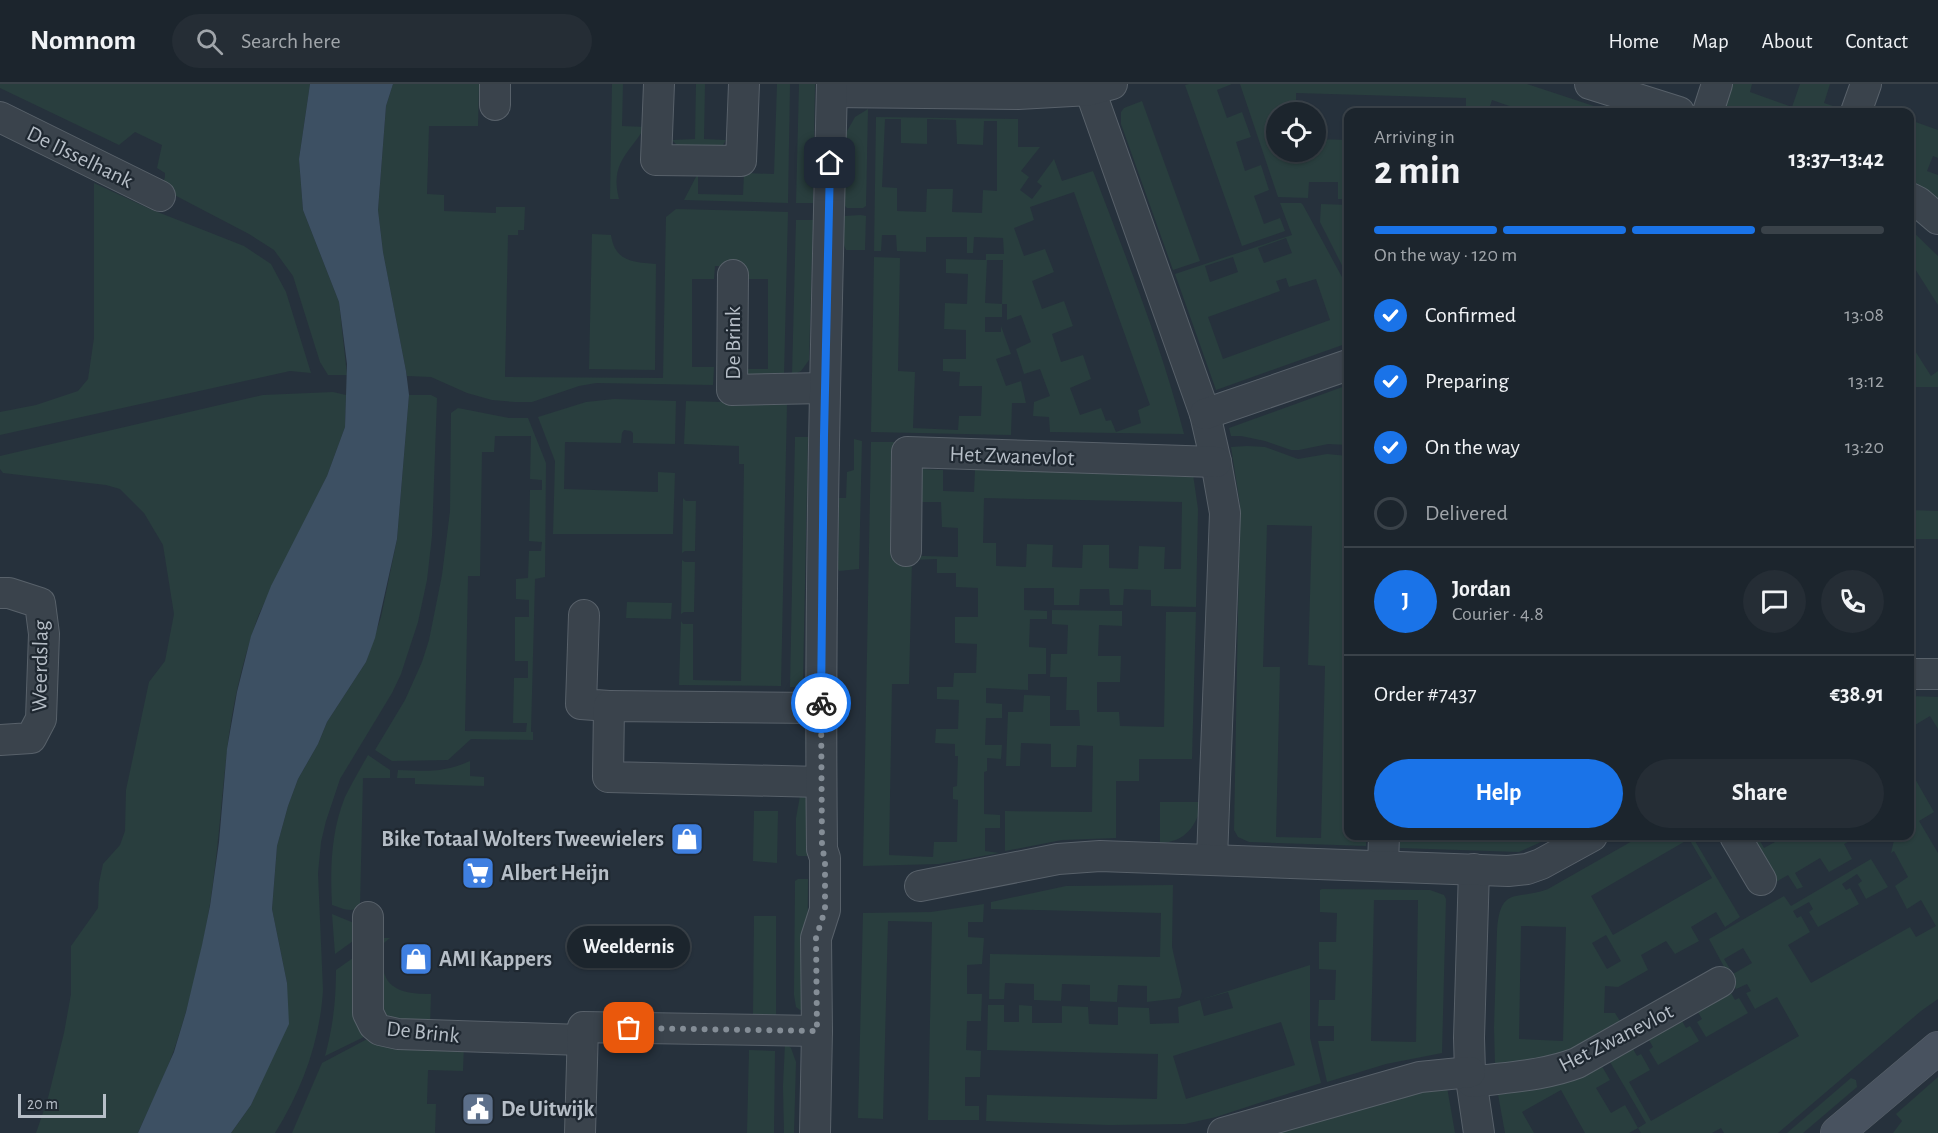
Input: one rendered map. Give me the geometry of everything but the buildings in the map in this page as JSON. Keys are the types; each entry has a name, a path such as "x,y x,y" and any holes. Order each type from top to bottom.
{"street":[{"path":"658,84 656,160 741,161 744,84"},
{"path":"1590,84 1666,108"},
{"path":"1709,108 1717,84"},
{"path":"1857,108 1866,84"},
{"path":"815,1133 816,938 825,910 821,708 832,88 974,95 1101,87 1205,414 1224,513 1212,859"},
{"name":"De IJsselhank","path":"0,117 160,196"},
{"path":"1914,200 1938,219"},
{"name":"De Brink","path":"733,275 732,390 825,388"},
{"path":"1205,414 1344,366"},
{"name":"Het Zwanevlot","path":"906,551 907,452 1216,462"},
{"name":"Weerdslag","path":"0,593 9,593 40,603 44,634 40,719 31,738 0,740"},
{"path":"584,615 581,704 821,708"},
{"path":"1914,674 1938,674"},
{"path":"609,706 608,777 821,782"},
{"path":"1383,866 1384,840"},
{"path":"921,886 1058,860 1100,856 1508,871 1527,869 1541,864 1585,840"},
{"path":"1737,840 1761,880"},
{"path":"1474,869 1468,1038 1479,1133"},
{"name":"De Brink","path":"368,918 368,1013 374,1025 380,1030 398,1034 458,1037 582,1040"},
{"name":"Het Zwanevlot","path":"1223,1133 1420,1077 1541,1074 1559,1070 1577,1063 1720,982"},
{"path":"580,1133 583,1027 817,1031"},
{"path":"1837,1133 1938,1048"}],"green space":[{"path":"0,84 310,84 299,159 303,210 339,302 347,375 328,375 320,362 293,276 274,250 249,234 161,188 165,173 157,168 162,145 135,132 119,145 0,88"},
{"path":"393,84 479,84 478,126 429,126 427,194 444,195 444,211 496,213 496,207 525,207 524,230 518,230 518,235 508,235 505,377 663,378 666,217 676,209 788,212 784,376 746,374 746,369 768,369 768,279 746,279 746,266 715,266 714,279 692,279 692,367 714,367 713,385 596,383 579,386 532,402 515,402 492,400 467,393 431,377 407,376 383,252 378,210 386,106"},
{"path":"612,84 623,84 622,126 645,127 619,168 617,187 619,199 610,199"},
{"path":"696,84 705,84 704,139 726,140 723,145 677,145 672,140 695,139"},
{"path":"777,84 790,84 788,203 684,200 698,173 698,194 743,195 744,173 774,174"},
{"path":"799,84 815,84 813,203 796,203"},
{"path":"1232,84 1217,90 1227,118 1242,112 1251,137 1236,142 1245,171 1261,165 1269,190 1254,196 1264,224 1280,218 1285,231 1242,246 1185,85"},
{"path":"1240,84 1527,84 1600,108 1515,108 1492,100 1489,108 1466,108 1466,98 1296,93 1296,102 1266,102 1266,161"},
{"path":"1725,84 1752,84 1750,92 1792,107 1800,84 1830,84 1824,103 1839,108 1723,108 1717,106"},
{"path":"1142,101 1200,261 1173,270 1121,124 1121,112 1124,108"},
{"path":"868,109 866,206 847,208 844,205 846,133 855,117"},
{"path":"876,117 1018,119 1018,147 1040,147 1021,171 1029,177 1020,190 1032,199 1042,186 1037,182 1054,159 1062,181 1093,171 1154,334 1184,434 1050,432 1049,417 1033,416 1034,402 1050,396 1040,369 1024,374 1016,349 1031,342 1021,315 1007,320 1007,304 1002,304 1002,317 985,317 985,332 1001,332 1001,326 1011,354 996,359 1006,386 1021,381 1026,403 1012,403 1011,435 871,432 874,257 900,258 898,371 915,372 913,428 958,430 959,416 981,416 982,386 959,386 960,372 943,371 943,359 966,359 966,330 944,329 945,303 967,304 968,274 946,273 946,259 986,260 986,254 1004,254 1003,238 974,237 973,253 967,253 967,237 926,237 926,252 897,251 896,235 882,235 881,251 874,251","holes":["885,119 901,119 901,143 927,144 927,119 956,120 957,144 983,145 984,121 997,121 997,191 983,190 982,213 952,212 953,189 927,189 926,212 897,211 897,188 882,187","1074,192 1150,405 1138,410 1141,423 1116,432 1111,420 1106,421 1101,408 1080,415 1070,388 1091,379 1083,355 1061,362 1052,334 1073,326 1064,301 1042,309 1032,281 1054,272 1045,249 1024,256 1014,228 1034,220 1030,207","987,260 1003,260 1002,304 985,303"]},
{"path":"1914,121 1938,130 1938,158 1933,156 1927,171 1938,175 1938,203 1914,187"},
{"path":"1326,139 1344,140 1344,199 1338,199 1338,182 1309,182 1308,198 1278,197 1266,162 1326,162"},
{"path":"94,183 150,209 244,246 271,264 286,292 311,373 290,371 0,435 0,412 36,405 78,391 88,379 94,338"},
{"path":"1280,203 1301,203 1344,282 1344,344 1216,390 1175,274 1292,235","holes":["1286,238 1292,253 1264,263 1258,248","1233,257 1238,272 1210,282 1205,266","1286,278 1289,287 1316,279 1330,320 1223,359 1208,317 1280,291 1276,281"]},
{"path":"1321,204 1344,205 1342,240 1344,240 1344,269 1320,222"},
{"path":"844,216 866,216 865,250 846,250"},
{"path":"796,220 813,220 809,360 801,371 792,375"},
{"path":"1914,233 1938,256 1938,305 1914,267"},
{"path":"592,234 611,235 616,251 626,259 656,264 655,370 589,369"},
{"path":"1914,349 1931,376 1938,371 1938,387 1916,387 1914,463"},
{"path":"1344,386 1344,445 1328,444 1291,450 1265,441 1231,436 1229,428"},
{"path":"333,392 346,395 345,427 327,476 259,614 239,682 229,734 207,922 190,996 170,1060 138,1133 36,1133 48,1098 64,1033 71,994 71,946 98,908 99,883 103,864 120,845 125,831 126,790 149,682 165,661 174,614 163,545 144,513 120,489 106,485 3,473 0,469 0,456 263,395"},
{"path":"409,395 431,395 437,398 432,536 427,580 418,622 401,674 340,779 326,821 318,873 323,990 318,1028 308,1064 285,1117 275,1133 231,1133 251,1105 261,1082 287,983 272,909 277,846 288,806 298,779 318,744 327,722 366,662 381,617 397,539"},
{"path":"614,399 676,401 675,444 633,443 633,433 624,430 621,443 565,442 564,489 658,492 658,472 675,473 673,534 553,534 555,461 538,417 586,402"},
{"path":"686,401 787,404 781,686 679,685 681,621 683,624 693,624 693,680 741,681 744,464 739,464 739,446 684,444"},
{"path":"458,408 509,418 528,418 546,463 545,577 535,579 531,732 533,732 533,740 471,739 448,760 392,761 375,750 405,700 429,640 442,575 450,511 451,413","holes":["495,436 531,436 530,479 542,480 542,490 530,490 529,541 542,542 541,551 529,551 528,578 516,579 516,599 529,600 529,617 515,617 515,661 528,661 528,678 514,678 513,723 527,723 526,732 465,731 468,576 480,576 482,452 494,452"]},
{"path":"795,437 808,437 803,680 798,687 790,687"},
{"path":"854,439 862,441 859,569 839,571 839,498 846,498 847,472 854,470"},
{"path":"871,442 894,442 892,555 958,557 958,528 942,527 941,502 919,502 921,469 943,470 943,491 974,492 975,470 1193,474 1198,509 1196,607 1151,606 1151,590 1124,589 1123,605 1110,605 1109,589 1080,589 1079,605 1054,605 1054,588 1024,588 1024,610 1047,611 1047,619 1030,619 1029,647 1046,648 1046,674 1028,674 1028,690 986,688 986,703 1002,704 1002,718 986,718 985,745 1002,745 1001,759 987,758 987,771 984,772 984,814 1000,815 1000,828 985,828 985,851 999,853 939,864 863,866","holes":["984,498 1182,502 1181,569 1164,569 1165,547 1139,546 1138,569 1109,568 1109,545 1083,545 1082,568 1052,567 1053,545 1027,544 1026,567 996,566 996,543 983,543","937,559 937,573 956,573 956,587 978,588 978,617 955,617 955,643 977,644 976,673 954,673 953,687 937,687 937,699 959,700 958,729 936,729 935,743 955,744 955,756 958,756 957,786 953,787 953,799 958,800 957,842 934,842 933,857 889,855 892,684 909,684 912,560"]},
{"path":"1231,447 1265,447 1298,459 1327,454 1344,456 1344,840 1366,840 1366,846 1249,842 1238,837 1234,830 1240,504","holes":["1267,525 1312,526 1308,665 1325,666 1321,838 1276,837 1280,667 1263,667"]},
{"path":"683,498 686,501 696,501 695,551 682,553"},
{"path":"1914,510 1938,511 1938,539 1914,539"},
{"path":"682,560 695,562 694,612 681,614"},
{"path":"627,602 672,603 671,619 626,618"},
{"path":"1052,610 1122,611 1122,626 1099,625 1098,656 1121,656 1120,682 1097,682 1097,712 1119,712 1120,726 1164,727 1166,612 1196,612 1192,759 1139,759 1139,781 1116,781 1116,838 1062,840 1005,851 1005,811 1092,812 1093,746 1077,745 1076,767 1051,767 1051,744 1021,743 1020,766 1006,766 1008,712 1023,712 1024,695 1050,696 1050,726 1080,726 1079,710 1066,710 1067,677 1050,677 1051,654 1067,654 1068,625 1052,624"},
{"path":"1914,696 1938,697 1938,729 1930,716 1914,726"},
{"path":"368,755 390,770 390,778 363,778 360,906 354,910 347,910 332,905 331,877 334,837 345,797"},
{"path":"470,761 470,776 484,777 484,786 415,784 415,778 397,778 398,770 443,769"},
{"path":"1914,777 1934,812 1919,821 1938,853 1938,999 1778,1133 1724,1133 1721,1128 1712,1133 1641,1133 1638,1128 1646,1123 1610,1062 1633,1049 1637,1056 1641,1054 1650,1070 1629,1082 1651,1121 1799,1036 1777,997 1755,1009 1746,993 1751,991 1747,984 1736,989 1709,939 1784,896 1791,906 1871,859 1888,887 1866,899 1858,884 1862,881 1857,874 1842,884 1846,890 1850,888 1859,904 1818,927 1809,912 1813,909 1809,902 1793,911 1797,918 1801,916 1810,932 1788,945 1811,983 1910,927 1916,937 1936,926 1921,900 1907,909 1895,886 1908,877 1894,851 1891,853 1894,840 1914,840","holes":["1743,948 1752,963 1733,974 1724,959"]},
{"path":"800,796 804,796 807,800 817,856 798,856 796,854 796,818"},
{"path":"1160,802 1202,802 1197,818 1189,831 1177,839 1160,843"},
{"path":"754,811 778,811 777,863 753,861"},
{"path":"1400,840 1545,840 1519,852 1400,848"},
{"path":"1634,840 1687,840 1591,896 1613,935 1712,878 1690,840 1694,840 1740,917 1725,927 1716,912 1691,927 1699,941 1675,954 1666,941 1641,955 1648,970 1618,987 1605,986 1604,1013 1615,1013 1623,1026 1562,1057 1495,1065 1494,1028 1499,916 1506,901 1512,897 1548,889","holes":["1521,926 1566,927 1563,1041 1519,1039","1606,935 1621,961 1607,969 1592,943"]},
{"path":"1751,840 1759,840 1764,848 1779,840 1852,840 1844,844 1852,859 1829,872 1820,858 1795,873 1803,887 1797,889 1788,875 1776,882"},
{"path":"808,879 807,996 803,1009 800,1010 796,1007 794,995 795,881"},
{"path":"1173,885 1172,947 1182,991 1180,998 1147,1002 1147,986 1118,985 1117,1002 1090,1001 1090,985 1062,984 1061,1001 1034,1000 1034,984 1005,983 1004,999 989,999 990,954 1160,957 1161,913 991,909 991,902 1066,886"},
{"path":"1320,890 1430,890 1444,895 1446,899 1442,1053 1386,1064 1327,1082 1318,1041 1334,1041 1334,1026 1318,1026 1319,1000 1335,1000 1336,970 1319,969 1319,942 1336,942 1337,913 1320,912","holes":["1374,900 1418,900 1416,1042 1371,1041"]},
{"path":"984,904 983,922 968,922 968,937 984,938 982,964 967,965 967,994 982,994 981,1021 967,1021 966,1050 981,1051 980,1077 965,1077 965,1106 979,1106 979,1120 928,1120 932,922 888,921 883,1119 858,1118 863,913 931,912"},
{"path":"332,914 354,923 358,934 353,941 335,954"},
{"path":"754,916 776,916 776,1017 753,1016"},
{"path":"374,938 390,938 380,946 380,965 383,965 384,974 393,986 407,992 431,994 430,1027 381,1015"},
{"path":"360,953 368,1035 325,1056 334,1013 336,970"},
{"path":"1310,965 1310,1038 1321,1083 1216,1117 1185,1124 1110,1125 986,1121 987,1095 1157,1099 1158,1054 987,1050 988,1005 1004,1005 1004,1022 1019,1022 1019,1005 1032,1006 1032,1023 1062,1023 1062,1006 1088,1007 1089,1024 1118,1025 1118,1007 1149,1008 1150,1024 1179,1023 1178,1007 1200,1000","holes":["1228,992 1233,1008 1204,1016 1200,1000","1281,1022 1295,1065 1186,1099 1173,1056"]},
{"path":"1731,993 1735,1000 1739,998 1748,1013 1706,1037 1697,1022 1702,1019 1698,1012"},
{"path":"1682,1021 1686,1028 1690,1026 1699,1041 1658,1065 1649,1050 1653,1047 1649,1040"},
{"path":"371,1037 464,1044 463,1071 428,1070 427,1104 436,1104 435,1133 292,1133 322,1063"},
{"path":"785,1043 791,1048 796,1062 794,1133 784,1133"},
{"path":"749,1050 775,1051 774,1133 747,1133"},
{"path":"1600,1063 1610,1080 1596,1088 1611,1113 1625,1105 1638,1128 1629,1133 1585,1133 1561,1090 1522,1112 1534,1133 1505,1133 1497,1089"},
{"path":"1938,1077 1938,1133 1893,1133 1902,1121 1896,1114"},
{"path":"1851,1078 1856,1080 1857,1087 1803,1133 1787,1133"},
{"path":"1447,1087 1455,1133 1280,1133 1392,1098"}],"water":[{"path":"310,84 393,84 386,106 378,210 383,252 409,395 397,539 375,638 366,662 327,722 318,744 298,779 277,846 272,909 287,983 289,1024 251,1105 231,1133 138,1133 174,1052 202,945 219,842 227,749 237,692 251,636 271,586 327,476 345,427 347,364 339,302 303,210 299,159"}],"way so far":[{"path":"629,1028 817,1031 816,938 825,910 825,858 822,849 821,703"}],"place":[{"name":"Bike Totaal Wolters Tweewielers","path":"687,839"},
{"name":"Albert Heijn","path":"478,873"},
{"name":"AMI Kappers","path":"416,959"},
{"name":"Weeldernis","path":"629,1028"},
{"name":"De Uitwijk","path":"478,1109"}],"route":[{"path":"821,703 830,163"}]}
